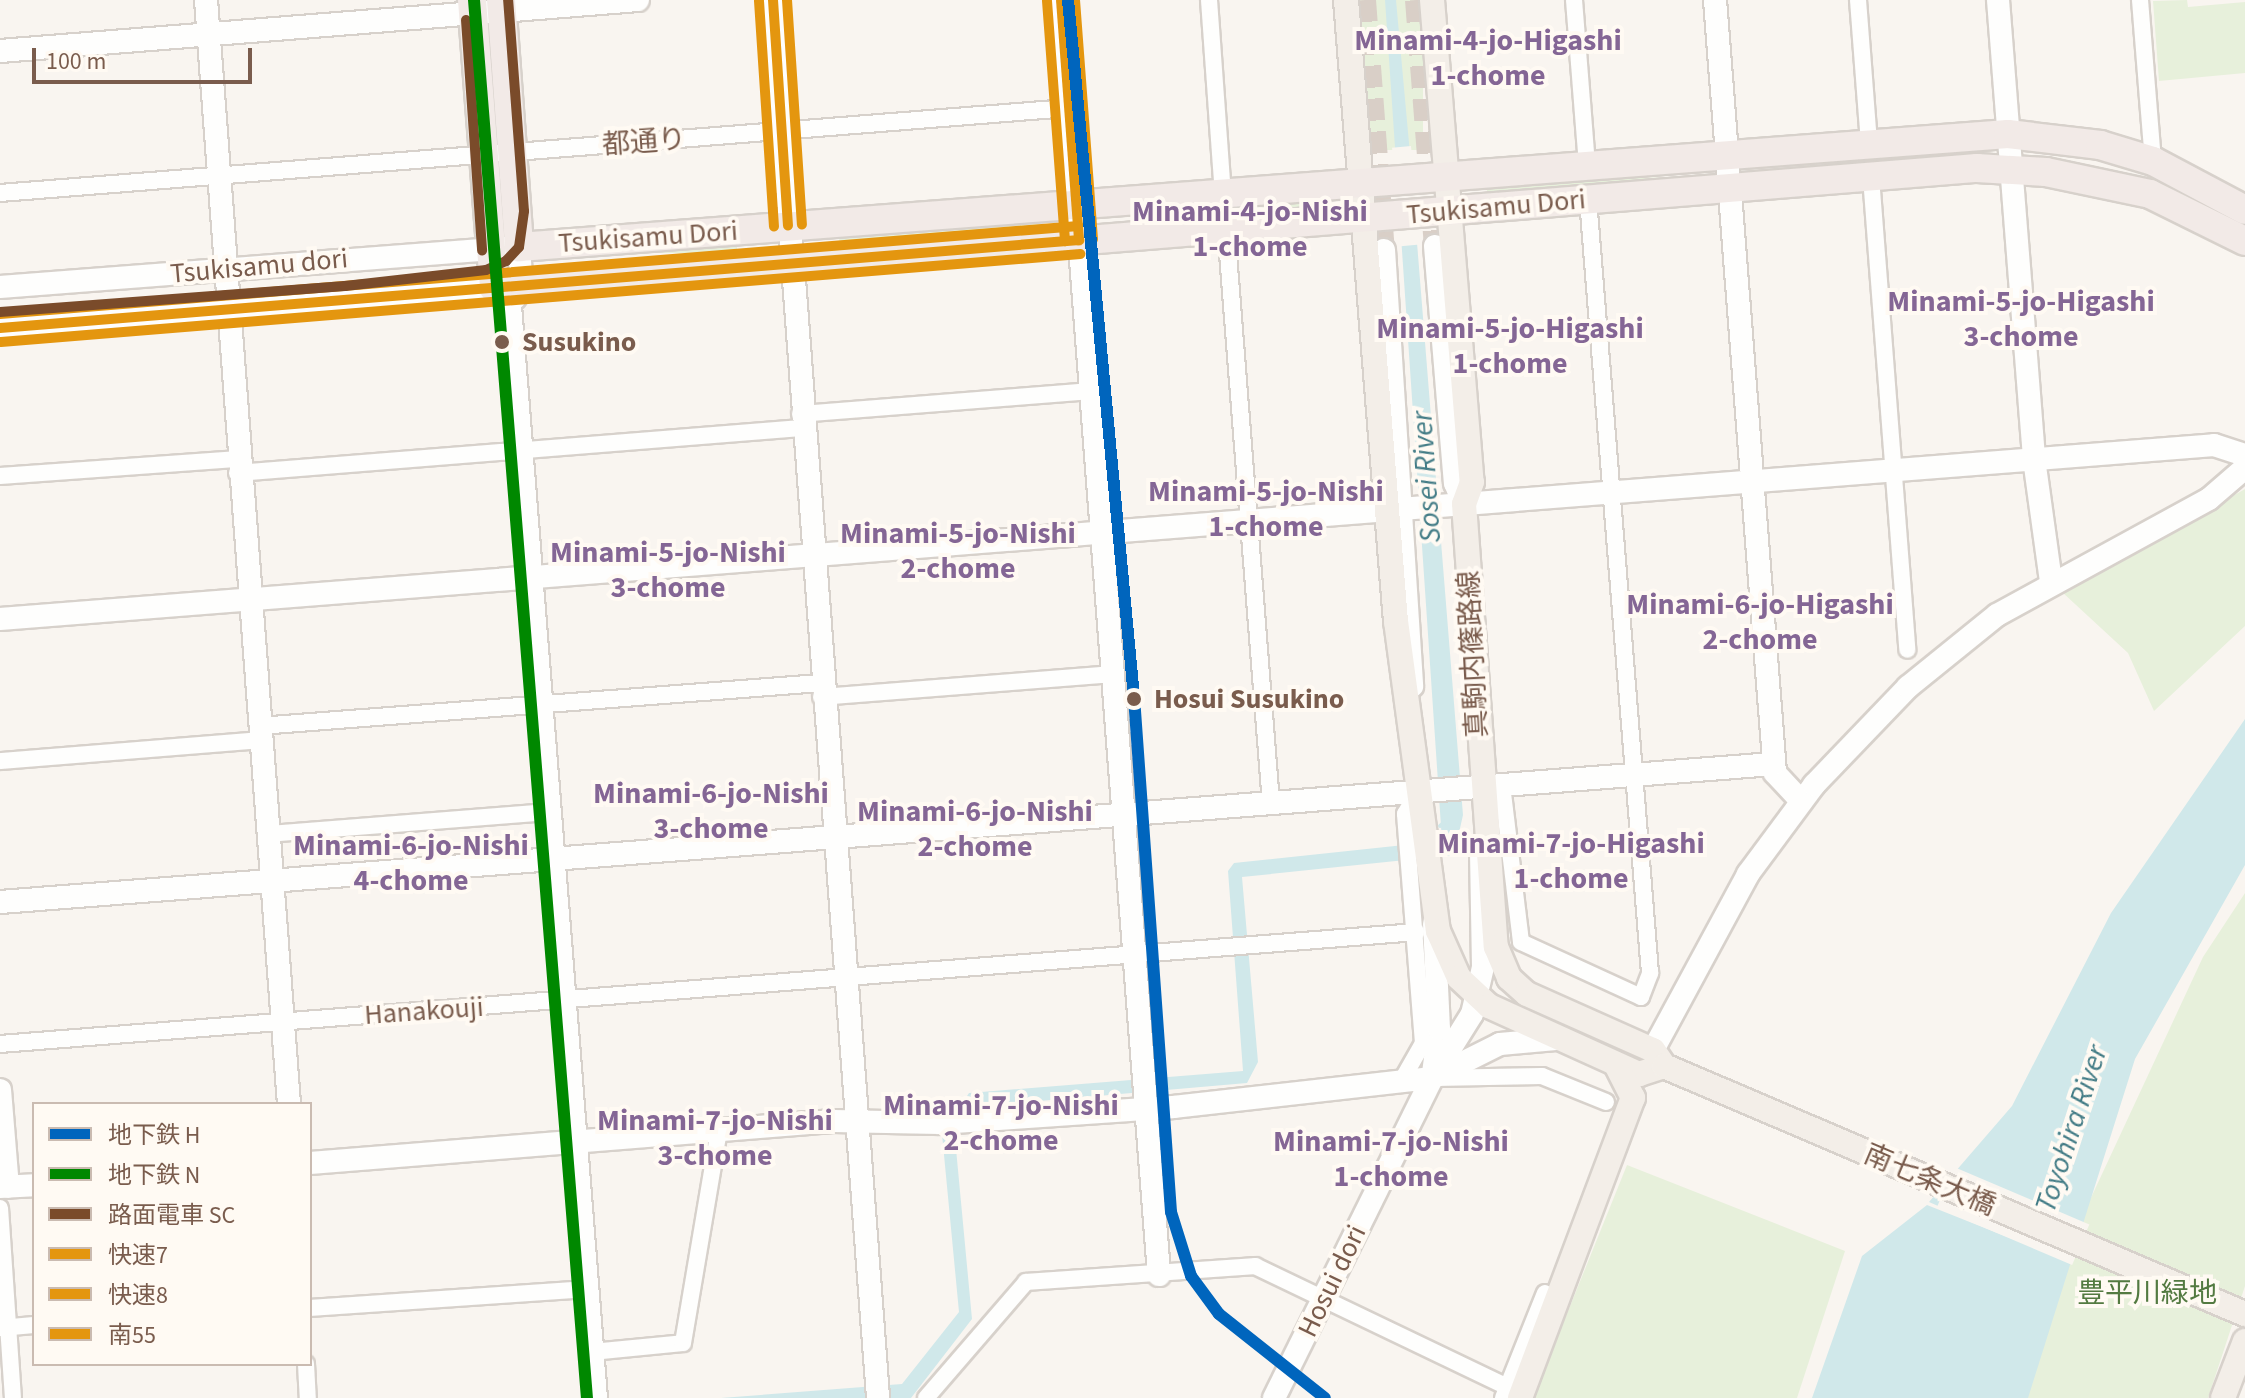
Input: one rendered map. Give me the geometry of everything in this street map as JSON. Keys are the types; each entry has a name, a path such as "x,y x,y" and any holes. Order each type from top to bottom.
{"highway":[{"path":"501,5 512,152 505,247"},
{"path":"472,6 484,154 505,247 509,293"},
{"name":"Tsukisamu Dori","path":"505,247 2008,134 2100,145 2153,161 2245,210"},
{"name":"Tsukisamu Dori","path":"509,293 789,263 1871,177 2011,169 2150,194 2245,241"}],"main road":[{"name":"真駒内篠路線","path":"1346,0 1363,218 1424,507 1461,788 1434,911 1451,964 1477,997 1556,1039 1639,1074 1659,1058 1540,1001 1509,978 1496,947 1483,833 1461,788 1412,707 1424,507"},
{"name":"真駒内篠路線","path":"1424,507 1472,482 1432,0"},
{"name":"南七条大橋","path":"1659,1058 2242,1313"},
{"path":"1510,1394 1633,1098 1616,1064"},
{"path":"2223,1398 2245,1341"}],"street":[{"path":"206,0 236,466 289,1102"},
{"path":"0,51 208,34 472,6 638,0"},
{"path":"773,0 800,421 878,1392"},
{"path":"1061,0 1159,1275"},
{"path":"1209,0 1223,193"},
{"path":"1574,0 1587,165"},
{"path":"1715,0 1774,764 1777,780 1801,801"},
{"path":"1858,0 1869,143"},
{"path":"1998,0 2034,459 2051,581"},
{"path":"2140,0 2153,161"},
{"name":"都通り","path":"0,193 1069,108"},
{"path":"1871,177 1907,650"},
{"path":"1461,788 1521,942 1641,997 1650,973 1588,199"},
{"path":"1226,228 1271,803"},
{"path":"1424,507 1455,483 1435,246"},
{"name":"Tsukisamu dori","path":"0,287 505,247"},
{"path":"1384,250 1424,507"},
{"path":"509,293 596,1398"},
{"name":"Tsukisamu dori","path":"0,328 226,310 509,293"},
{"path":"0,476 521,450 1090,391"},
{"path":"0,619 2214,445 2245,455"},
{"path":"1659,1058 1736,892 1801,801 1932,665 2051,581 2209,499 2245,468"},
{"path":"0,761 541,707 1112,674"},
{"path":"0,902 1774,764"},
{"path":"1402,1080 1423,1043 1417,932 1405,814 1461,788"},
{"path":"268,834 550,812"},
{"path":"1477,997 1483,833"},
{"path":"1432,1078 1439,1029 1434,911"},
{"name":"Hanakouji","path":"0,1044 845,981 1417,932"},
{"name":"Hosui dori","path":"1274,1398 1432,1078 1477,997"},
{"path":"1432,1078 1500,1044 1556,1039"},
{"path":"312,1163 856,1120 965,1122 1145,1095 1432,1078 1542,1076 1606,1102"},
{"path":"0,1090 4,1328 13,1398"},
{"path":"592,1352 683,1343 719,1131"},
{"path":"3,1194 32,1186"},
{"path":"926,1398 1026,1282 1255,1266 1510,1394 1545,1293"},
{"path":"312,1308 587,1289"},
{"path":"4,1328 32,1325"},
{"path":"306,1366 308,1398"}],"green space":[{"path":"1358,0 1423,0 1423,150 1358,150"},
{"path":"2187,0 2188,7 2245,2 2245,73 2159,81 2153,1"},
{"path":"1689,177 1487,192 1487,187 1573,179"},
{"path":"1325,199 1326,206 1122,235 1121,228"},
{"path":"1040,222 1041,228 840,245 839,238"},
{"path":"567,246 737,246 737,253 567,253"},
{"path":"2245,489 2245,626 2154,711 2128,653 2062,592"},
{"name":"豊平川緑地","path":"2245,893 2245,1286 2208,1398 2022,1398 2062,1260 2203,957"},
{"path":"1627,1165 1845,1251 1797,1398 1533,1398"}],"water":[{"name":"Sosei River","path":"1385,0 1396,0 1409,143 1463,815 1454,855 1242,877 1258,1062 1247,1083 971,1107 955,1138 972,1319 911,1398 721,1398 902,1384 959,1312 942,1134 969,1093 1243,1071 1228,871 1234,863 1442,841"},
{"name":"Toyohira River","path":"2245,719 2245,865 2135,1059 2028,1398 1812,1398 1862,1256 1927,1205 2025,1244 1929,1202 2012,1106 2111,913"}],"pier":[{"path":"1411,146 1420,245 1401,246 1392,148"},
{"path":"1954,1167 2089,1224 2072,1265 1937,1208"}],"waterway":[{"path":"1440,826 1448,819"}],"tunnel":[{"path":"1365,0 1384,250"},
{"path":"1416,0 1435,246"}],"metro line":[{"name":"N","path":"474,0 587,1398"},
{"name":"H","path":"1068,0 1134,697 1171,1212 1191,1276 1219,1314 1325,1398"}],"tram line":[{"name":"SC","path":"0,312 345,286 486,270 506,261 519,247 524,211 508,0"},
{"name":"SC","path":"466,20 482,250"}],"transit line":[{"name":"快速7","path":"773,0 788,226"},
{"name":"南55","path":"787,0 802,225"},
{"name":"快速7","path":"1061,0 1079,240"},
{"name":"南55","path":"1075,0 1093,239"},
{"name":"快速8","path":"759,1 774,227"},
{"name":"快速8","path":"1047,1 1065,241"},
{"name":"南55","path":"0,314 1078,226"},
{"name":"快速7","path":"0,328 1079,240"},
{"name":"快速8","path":"1,342 1080,254"}],"place":[{"name":"Susukino","path":"502,342"},
{"name":"Hosui Susukino","path":"1134,699"}],"district":[{"name":"Minami-4-jo-Higashi 1-chome","path":"1488,58"},
{"name":"Minami-4-jo-Nishi 1-chome","path":"1250,229"},
{"name":"Minami-5-jo-Higashi 3-chome","path":"2021,319"},
{"name":"Minami-5-jo-Higashi 1-chome","path":"1510,346"},
{"name":"Minami-5-jo-Nishi 1-chome","path":"1266,509"},
{"name":"Minami-5-jo-Nishi 2-chome","path":"958,551"},
{"name":"Minami-5-jo-Nishi 3-chome","path":"668,570"},
{"name":"Minami-6-jo-Higashi 2-chome","path":"1760,622"},
{"name":"Minami-6-jo-Nishi 3-chome","path":"711,811"},
{"name":"Minami-6-jo-Nishi 2-chome","path":"975,829"},
{"name":"Minami-7-jo-Higashi 1-chome","path":"1571,861"},
{"name":"Minami-6-jo-Nishi 4-chome","path":"411,863"},
{"name":"Minami-7-jo-Nishi 2-chome","path":"1001,1123"},
{"name":"Minami-7-jo-Nishi 3-chome","path":"715,1138"},
{"name":"Minami-7-jo-Nishi 1-chome","path":"1391,1159"}]}
